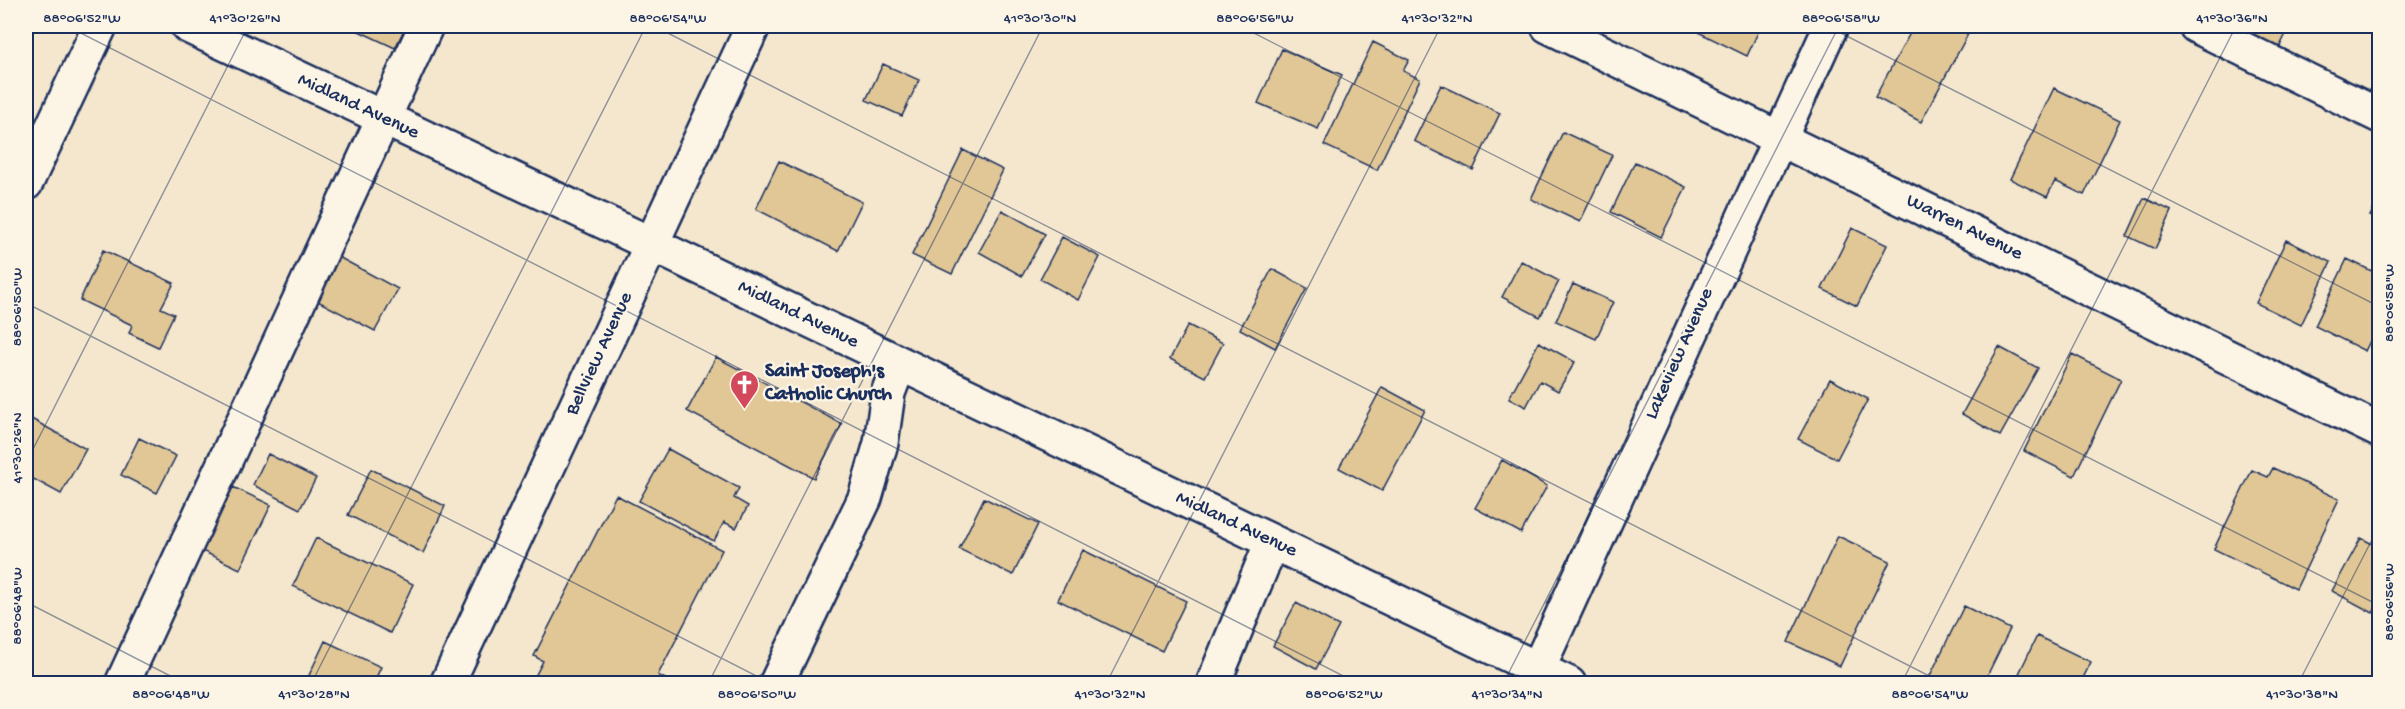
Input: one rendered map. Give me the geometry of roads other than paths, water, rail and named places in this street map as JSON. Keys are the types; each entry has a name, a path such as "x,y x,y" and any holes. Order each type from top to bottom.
{"street":[{"path":"26,183 100,26"},
{"name":"Midland Avenue","path":"188,26 651,244 1272,542 1534,676 1569,684"},
{"path":"122,684 426,26"},
{"name":"Bellview Avenue","path":"447,684 753,26"},
{"name":"Warren Avenue","path":"1548,26 2379,431"},
{"name":"Lakeview Avenue","path":"1534,676 1831,26"},
{"path":"2196,26 2379,116"},
{"path":"776,684 865,498 881,443 888,393 899,364"},
{"path":"1213,684 1272,542"}],"place":[{"name":"Saint Joseph's Catholic Church","path":"744,410"}]}
